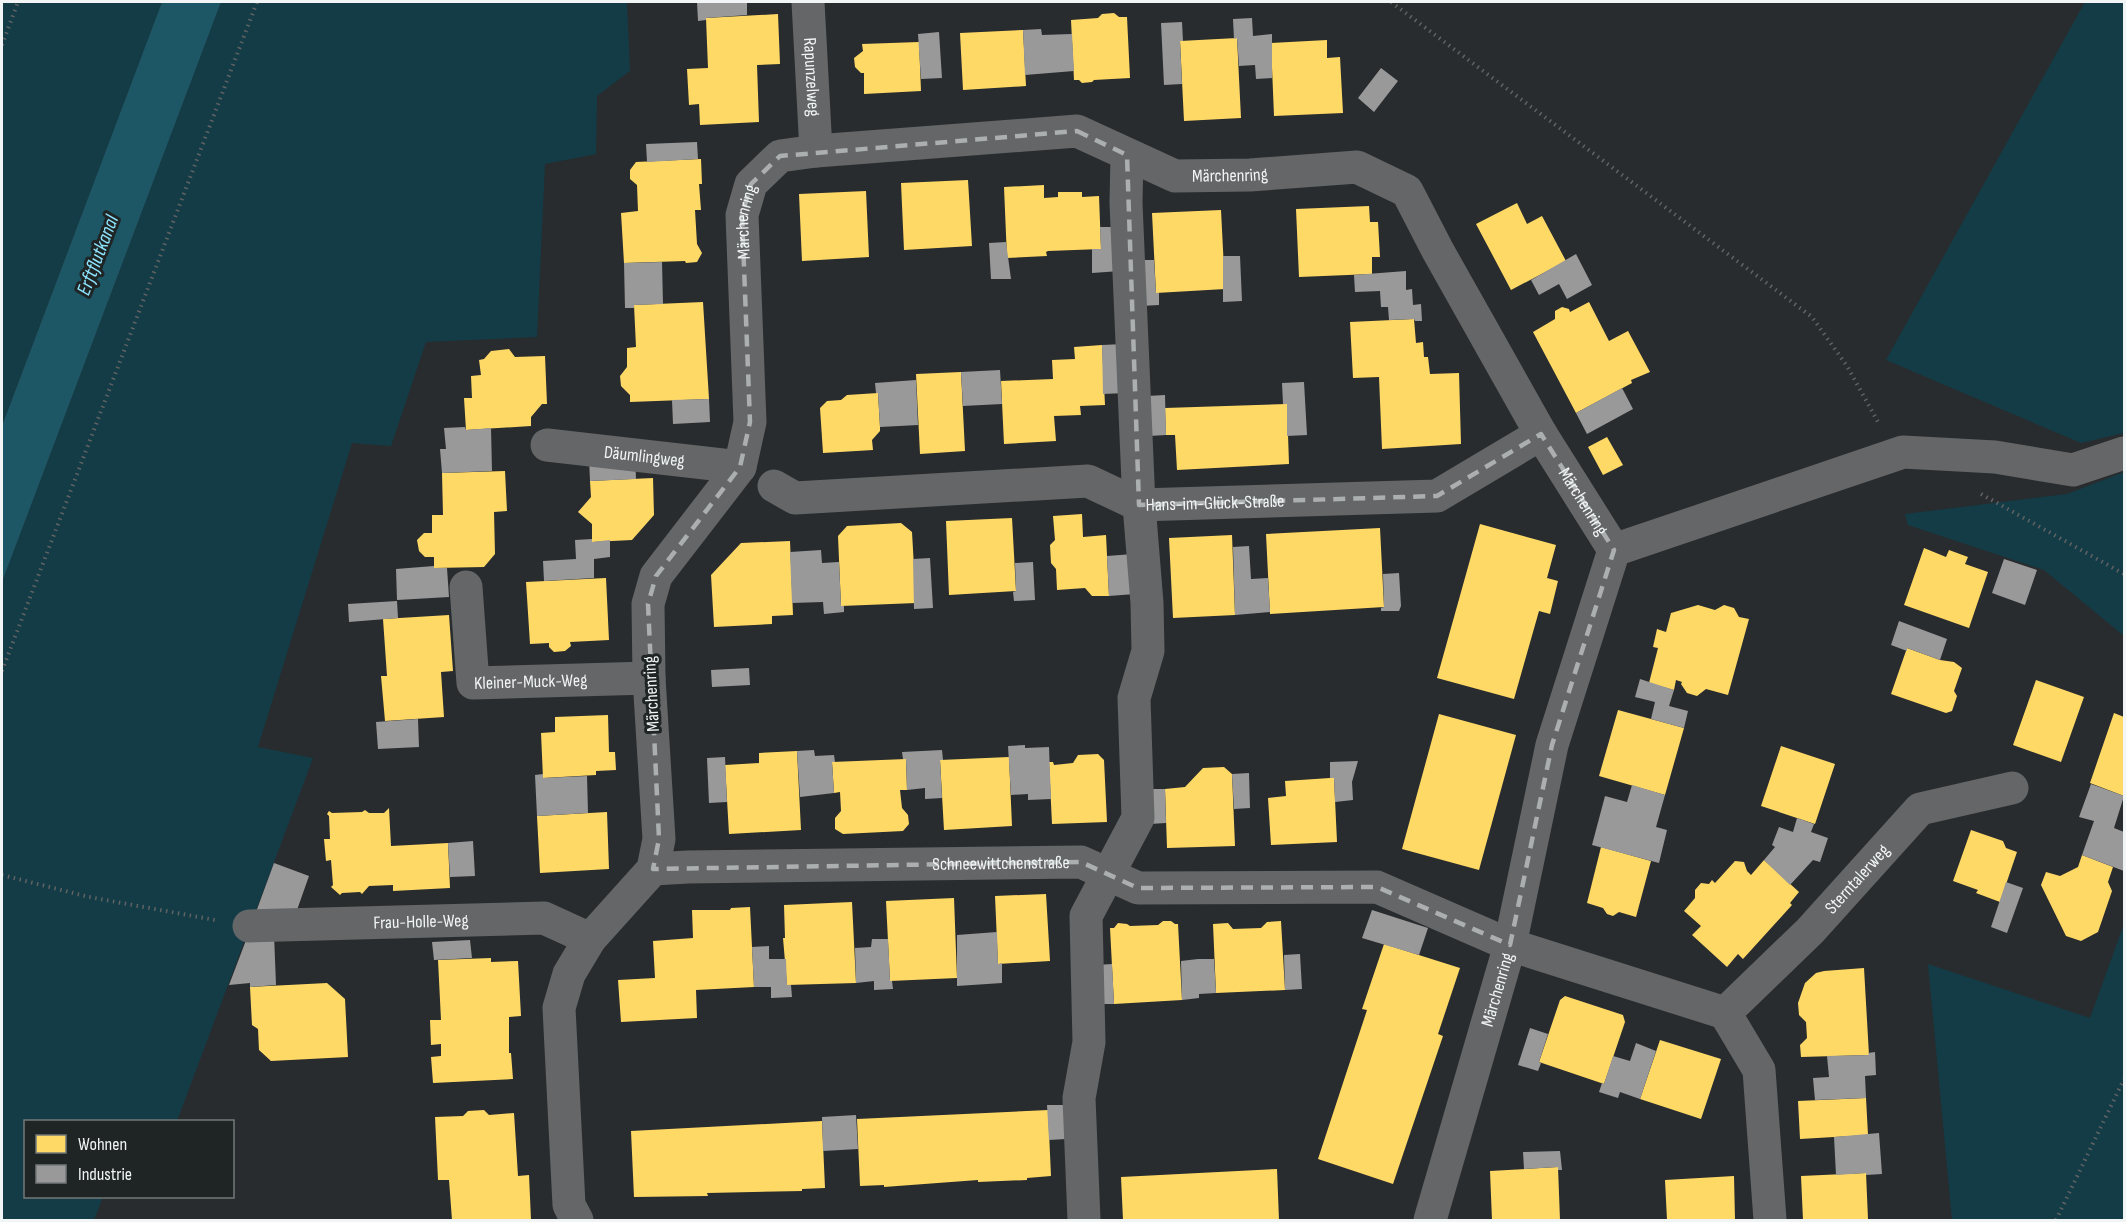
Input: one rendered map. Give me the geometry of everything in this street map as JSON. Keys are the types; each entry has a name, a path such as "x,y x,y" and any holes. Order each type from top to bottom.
{"street":[{"name":"Rapunzelweg","path":"808,2 816,151"},
{"name":"Märchenring","path":"653,869 659,839 649,678 648,604 656,576 740,467 750,422 742,215 751,184 780,156 816,151 1077,131 1174,176 1250,175 1357,167 1407,191 1438,251 1541,434 1614,550 1552,745 1510,945 1430,1221"},
{"path":"1084,1221 1079,1098 1089,1042 1086,916 1138,818 1134,698 1148,651 1147,603 1139,506 1126,203 1127,155"},
{"name":"Hans-im-Glück-Straße","path":"774,486 795,498 1088,481 1139,506 1437,496 1541,434"},
{"name":"Däumlingweg","path":"548,446 740,467"},
{"name":"Märchenring","path":"1614,550 1903,452 1995,458 2073,470 2124,453"},
{"name":"Kleiner-Muck-Weg","path":"466,587 473,683 649,678"},
{"name":"Sterntalerweg","path":"1725,1013 1810,931 1920,809 2012,788"},
{"name":"Schneewittchenstraße","path":"653,869 1081,862 1138,888 1377,887 1510,945"},
{"path":"577,1221 569,1205 559,1008 569,974 590,939 653,869"},
{"name":"Frau-Holle-Weg","path":"249,926 544,918 590,939"},
{"path":"1510,945 1725,1013 1759,1070 1770,1221"}],"path":[{"path":"2,45 18,2"},
{"path":"2,671 257,2"},
{"path":"1391,2 1812,317 1847,366 1875,418 1903,452"},
{"path":"1974,491 2124,574"},
{"path":"2,875 89,897 249,926"},
{"path":"2056,1221 2124,1079"}],"highlighted area":[{"path":"1077,131 1127,155 1139,505 1437,496 1541,434 1614,550 1552,745 1510,945 1377,887 1138,888 1081,862 653,869 659,839 648,604 656,576 740,467 750,422 742,215 751,184 780,156"}],"shaded area":[{"path":"3,2 162,2 2,426 2,5"},
{"path":"221,2 627,2 630,71 597,96 596,154 545,164 537,337 426,342 391,446 352,443 258,747 313,758 177,1120 24,1120 24,1198 103,1198 94,1220 2,1220 2,582"},
{"path":"2085,2 2124,2 2124,433 2081,443 1886,360"},
{"path":"2124,472 2124,636 2044,570 1908,525 1905,514 2067,494"},
{"path":"2124,924 2124,1220 1952,1220 1928,964 2090,1018"}],"water":[{"name":"Erftflutkanal","path":"162,2 221,2 2,582 2,426"}],"building: Wohnen":[{"path":"1114,13 1119,17 1127,17 1130,78 1082,83 1074,80 1071,20 1098,18 1102,14"},
{"path":"778,14 780,64 757,65 759,122 700,125 699,104 689,105 687,69 708,68 706,18"},
{"path":"1023,30 1026,86 963,90 960,33"},
{"path":"1237,38 1241,118 1184,121 1180,41"},
{"path":"1327,40 1327,58 1340,57 1343,113 1274,116 1271,43"},
{"path":"919,42 921,91 864,94 864,73 855,67 854,58 863,51 862,44"},
{"path":"701,159 702,184 699,184 701,210 695,210 697,244 702,253 697,262 624,263 621,213 638,211 637,185 630,179 630,170 636,162"},
{"path":"968,180 972,246 904,250 901,183"},
{"path":"1044,185 1044,198 1058,197 1058,192 1082,192 1082,197 1099,196 1101,249 1048,251 1047,256 1007,258 1004,187"},
{"path":"866,191 869,257 802,261 799,194"},
{"path":"1517,203 1527,224 1542,216 1566,261 1511,290 1476,224"},
{"path":"1369,206 1370,222 1378,222 1380,257 1372,257 1372,274 1299,277 1296,209"},
{"path":"1221,210 1225,289 1156,293 1152,213"},
{"path":"703,302 709,399 630,402 630,395 621,386 620,376 627,367 627,348 636,347 634,305"},
{"path":"1589,302 1609,341 1628,331 1650,372 1631,380 1632,383 1576,413 1533,332 1555,319 1555,311 1562,307 1569,309 1570,312"},
{"path":"1414,319 1416,343 1423,342 1424,357 1428,357 1430,374 1459,373 1461,444 1382,449 1379,377 1353,378 1350,322"},
{"path":"1102,345 1105,405 1080,406 1081,415 1054,416 1056,441 1004,444 1001,381 1053,379 1052,360 1075,359 1074,347"},
{"path":"509,349 515,357 545,356 547,404 542,404 531,417 531,426 466,430 464,398 472,398 471,376 481,375 479,360 484,359 491,351"},
{"path":"961,372 965,451 920,454 916,374"},
{"path":"878,393 880,431 872,440 873,450 823,453 820,408 827,401 841,400 847,395"},
{"path":"1287,404 1289,464 1177,470 1175,435 1166,435 1165,408"},
{"path":"1607,437 1623,465 1603,475 1588,447"},
{"path":"505,471 507,511 494,512 495,554 484,567 434,568 434,557 425,557 419,551 417,540 424,533 432,533 432,515 443,515 442,473"},
{"path":"653,478 654,515 632,540 592,542 592,524 578,512 591,497 590,481"},
{"path":"1082,514 1083,537 1106,535 1109,596 1092,596 1085,588 1057,590 1056,569 1051,563 1050,545 1055,540 1053,516"},
{"path":"1012,518 1016,591 949,595 946,521"},
{"path":"901,523 912,532 916,603 841,606 838,536 847,526"},
{"path":"1480,524 1556,545 1547,578 1558,581 1550,614 1539,611 1514,699 1437,678"},
{"path":"1380,528 1384,607 1270,614 1266,534"},
{"path":"1232,535 1235,615 1173,618 1169,538"},
{"path":"790,541 793,615 772,616 772,624 714,627 711,575 741,543"},
{"path":"1924,548 1946,557 1949,550 1968,557 1965,564 1988,572 1969,628 1904,605"},
{"path":"606,578 609,640 570,642 571,646 565,651 554,652 549,647 549,643 530,644 526,582"},
{"path":"1698,605 1715,610 1724,605 1734,608 1739,617 1749,619 1728,695 1706,689 1697,696 1687,693 1682,682 1676,680 1674,690 1649,683 1658,648 1653,647 1657,629 1666,632 1671,613"},
{"path":"449,615 453,671 441,672 444,717 385,721 381,676 387,676 383,619"},
{"path":"1907,648 1940,660 1954,662 1962,668 1954,691 1957,696 1952,711 1946,713 1891,694"},
{"path":"2036,680 2084,697 2061,762 2013,745"},
{"path":"1618,710 1684,728 1665,795 1599,776"},
{"path":"2114,713 2124,717 2124,796 2090,783"},
{"path":"1439,714 1516,735 1479,870 1402,849"},
{"path":"608,715 609,752 615,752 616,770 596,771 596,775 543,778 541,733 555,732 555,717"},
{"path":"1781,746 1835,764 1815,824 1761,806"},
{"path":"797,751 801,830 729,834 725,765 759,763 759,753"},
{"path":"1098,754 1104,760 1107,822 1052,824 1049,762 1053,762 1054,765 1073,763 1078,755"},
{"path":"1009,757 1012,826 944,830 940,760"},
{"path":"906,759 907,790 900,790 902,808 908,815 909,824 903,831 843,834 835,829 835,818 841,811 840,792 834,793 832,762"},
{"path":"1224,767 1232,774 1235,846 1167,848 1165,789 1185,787 1203,768"},
{"path":"1334,778 1337,842 1271,845 1268,798 1286,796 1285,781"},
{"path":"389,808 391,846 448,843 450,888 393,891 393,885 369,886 362,894 360,892 340,895 331,887 333,885 331,860 326,861 324,839 330,839 327,814 329,811 332,813 365,810 369,813 384,813"},
{"path":"607,812 609,869 540,873 537,816"},
{"path":"1971,830 2003,841 2006,848 2017,852 2000,902 1976,893 1978,890 1953,881"},
{"path":"1601,847 1651,861 1636,917 1619,912 1613,916 1607,914 1603,908 1587,903"},
{"path":"2082,855 2113,867 2108,882 2112,891 2098,932 2081,941 2066,936 2041,885 2046,872 2060,876 2078,867"},
{"path":"1764,860 1799,892 1790,903 1792,905 1743,959 1738,954 1727,967 1692,935 1701,926 1684,911 1695,898 1695,890 1701,883 1709,884 1712,880 1715,883 1735,861 1744,862 1751,875"},
{"path":"1046,894 1050,961 998,964 995,896"},
{"path":"954,898 957,978 890,981 886,901"},
{"path":"852,902 856,983 787,985 783,938 785,938 784,905"},
{"path":"750,907 754,987 696,990 697,1018 621,1022 618,980 655,978 653,941 693,938 692,910 730,910 731,908"},
{"path":"1163,921 1178,924 1182,1000 1114,1004 1110,928 1114,928 1118,923 1130,926 1158,925"},
{"path":"1281,921 1285,990 1216,993 1213,924 1228,923 1233,929 1261,928 1267,922"},
{"path":"1384,944 1460,968 1438,1034 1443,1036 1393,1184 1318,1159 1367,1010 1362,1009"},
{"path":"491,958 491,962 518,961 521,1016 509,1017 509,1053 511,1053 513,1079 433,1083 431,1057 441,1056 441,1044 431,1045 430,1020 441,1020 438,960"},
{"path":"1864,968 1869,1055 1801,1057 1800,1045 1807,1038 1806,1022 1799,1015 1798,1003 1805,983 1816,973"},
{"path":"327,983 345,999 348,1057 271,1061 259,1050 258,1029 252,1025 250,987"},
{"path":"1565,996 1623,1015 1625,1022 1604,1084 1539,1062 1560,1000"},
{"path":"1660,1040 1721,1059 1701,1119 1640,1099"},
{"path":"1866,1098 1868,1135 1800,1139 1798,1101"},
{"path":"484,1110 489,1115 514,1113 518,1176 529,1175 531,1220 452,1220 449,1180 438,1180 435,1117 463,1116 468,1111"},
{"path":"1048,1110 1051,1176 1027,1178 1027,1180 978,1182 978,1180 884,1187 884,1185 860,1186 857,1119"},
{"path":"822,1121 825,1188 802,1189 802,1191 707,1193 708,1196 634,1197 631,1131"},
{"path":"1558,1167 1560,1220 1492,1220 1490,1171"},
{"path":"1277,1169 1279,1220 1123,1220 1121,1177"},
{"path":"1866,1173 1868,1219 1803,1220 1801,1176"},
{"path":"1734,1176 1735,1220 1667,1220 1665,1180"}],"building: Industrie":[{"path":"697,2 747,2 747,15 706,18 706,20 698,21"},
{"path":"1252,18 1253,36 1272,34 1272,78 1256,79 1255,65 1239,66 1233,19"},
{"path":"1182,22 1183,41 1180,41 1182,84 1164,85 1161,23"},
{"path":"1041,29 1042,35 1072,34 1074,71 1025,75 1023,30"},
{"path":"939,32 942,78 921,79 918,34"},
{"path":"1381,68 1398,81 1374,112 1358,98"},
{"path":"697,142 698,159 647,162 646,144"},
{"path":"1100,227 1118,227 1120,271 1092,273 1092,249 1101,249"},
{"path":"1006,242 1011,279 991,279 989,243"},
{"path":"1576,254 1592,285 1567,299 1559,284 1539,295 1531,280"},
{"path":"1223,256 1240,256 1242,301 1223,302"},
{"path":"1139,260 1154,260 1159,305 1141,306"},
{"path":"662,262 663,304 634,305 634,308 625,308 624,263"},
{"path":"1406,271 1406,290 1412,289 1413,305 1421,304 1422,321 1389,320 1388,307 1381,307 1380,291 1355,292 1354,275"},
{"path":"1124,344 1126,393 1103,394 1102,345"},
{"path":"1000,370 1002,404 963,406 961,372"},
{"path":"916,380 918,425 880,427 878,393 876,393 875,383"},
{"path":"1304,382 1307,435 1287,436 1287,404 1283,404 1282,383"},
{"path":"1622,388 1633,409 1587,434 1576,413"},
{"path":"1165,395 1166,435 1149,436 1147,396"},
{"path":"709,399 710,422 673,424 672,400"},
{"path":"465,427 466,430 491,428 492,471 442,473 440,449 446,449 444,428"},
{"path":"635,455 636,479 590,481 589,458"},
{"path":"592,539 592,542 610,540 610,557 594,559 594,578 544,581 543,561 576,559 575,540"},
{"path":"1249,546 1251,579 1268,578 1270,612 1235,615 1233,547"},
{"path":"821,550 822,563 839,562 841,606 844,606 844,612 824,614 823,602 792,603 790,552"},
{"path":"1133,554 1135,594 1109,596 1107,556"},
{"path":"930,558 933,608 914,609 913,559"},
{"path":"2004,559 2037,570 2025,605 1992,593"},
{"path":"1033,562 1035,600 1014,601 1015,563"},
{"path":"434,566 434,568 447,568 449,597 397,600 396,569"},
{"path":"1399,573 1401,606 1399,611 1381,611 1384,607 1383,574"},
{"path":"397,601 398,618 349,622 348,604"},
{"path":"1899,621 1947,639 1940,660 1907,648 1907,651 1891,645"},
{"path":"749,668 750,685 712,687 711,670"},
{"path":"1640,679 1674,690 1669,706 1688,711 1684,728 1651,719 1655,702 1635,697"},
{"path":"418,719 419,747 378,749 376,722"},
{"path":"1025,745 1025,748 1049,747 1051,799 1028,800 1028,794 1011,795 1008,746"},
{"path":"814,750 815,756 834,755 835,762 832,762 834,793 800,797 797,751"},
{"path":"942,750 943,760 940,760 942,798 925,799 925,788 907,790 906,759 903,759 902,752"},
{"path":"725,757 727,802 709,803 707,758"},
{"path":"1358,761 1352,782 1353,800 1335,802 1334,778 1330,778 1330,762"},
{"path":"1249,773 1250,808 1234,809 1232,774"},
{"path":"543,774 543,778 587,776 588,813 537,816 535,775"},
{"path":"2091,784 2124,796 2114,828 2124,832 2124,871 2082,855 2094,821 2079,817"},
{"path":"1632,785 1665,795 1656,827 1667,830 1659,863 1592,845 1605,796 1627,802"},
{"path":"1148,789 1165,789 1166,823 1149,824"},
{"path":"1797,818 1814,824 1811,832 1828,838 1820,862 1813,860 1790,885 1764,860 1775,847 1772,845 1779,827 1793,832"},
{"path":"473,841 475,876 450,877 448,843"},
{"path":"274,863 309,876 297,910 256,912"},
{"path":"2006,882 2023,888 2007,933 1991,927"},
{"path":"1372,910 1428,928 1419,955 1362,938"},
{"path":"997,932 998,964 1002,963 1002,983 957,986 957,935"},
{"path":"274,934 276,985 250,987 250,983 229,985 248,935"},
{"path":"872,939 888,939 890,981 892,981 893,989 874,990 874,981 856,983 855,948 871,947"},
{"path":"470,940 472,958 434,960 432,942"},
{"path":"769,946 769,959 786,959 787,985 791,985 792,997 771,998 771,987 754,987 752,947"},
{"path":"1300,954 1302,989 1285,990 1284,955"},
{"path":"1214,959 1216,993 1199,994 1199,998 1182,1000 1181,961"},
{"path":"1112,964 1114,1004 1099,1004 1097,965"},
{"path":"1530,1028 1548,1034 1538,1071 1518,1065"},
{"path":"1636,1043 1656,1051 1640,1099 1620,1092 1618,1098 1599,1092 1613,1056 1630,1061"},
{"path":"1875,1052 1876,1075 1865,1076 1866,1098 1815,1100 1813,1078 1829,1077 1827,1056 1869,1055 1868,1053"},
{"path":"1047,1105 1064,1105 1066,1139 1049,1140"},
{"path":"856,1115 858,1149 823,1151 822,1117"},
{"path":"1879,1133 1882,1174 1836,1175 1834,1137"},
{"path":"1560,1151 1562,1170 1558,1170 1558,1167 1524,1169 1523,1152"}]}
